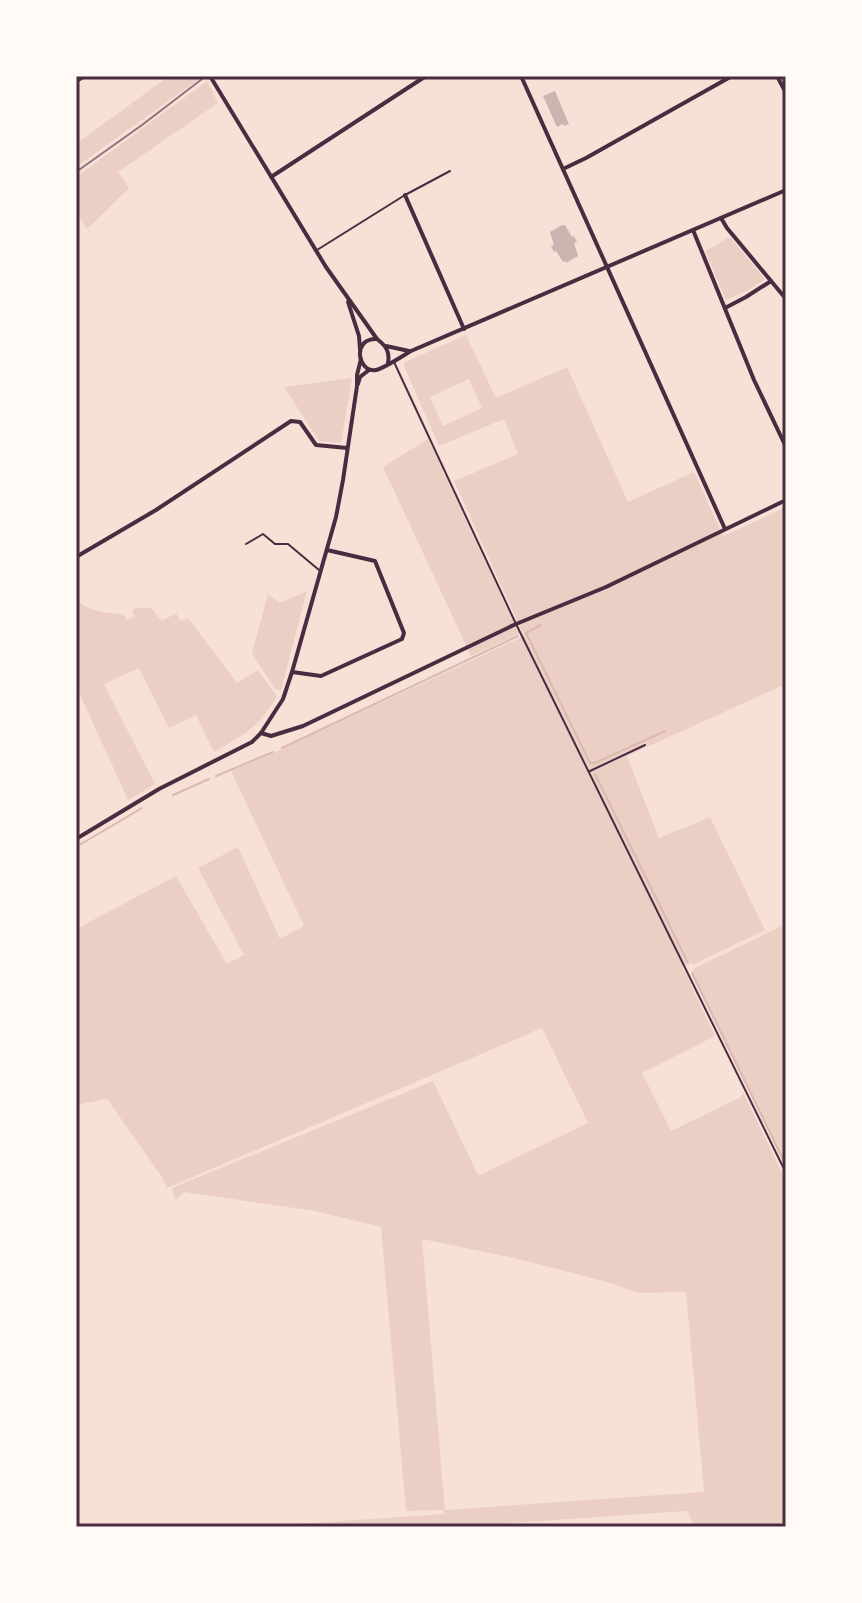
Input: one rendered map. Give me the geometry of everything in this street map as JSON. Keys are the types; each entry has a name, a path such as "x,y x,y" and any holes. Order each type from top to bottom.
{"street":[{"path":"76,81 85,76"},
{"path":"210,76 316,251 377,339 386,346 411,351"},
{"path":"271,177 426,76"},
{"path":"521,76 725,529"},
{"path":"563,169 732,76"},
{"path":"777,76 786,93"},
{"path":"357,386 360,377 369,370 380,369 411,351 786,190"},
{"path":"405,195 464,329"},
{"path":"721,218 786,299"},
{"path":"693,230 754,380 786,447"},
{"path":"725,308 771,281"},
{"path":"346,296 357,328 361,359 369,370"},
{"path":"360,349 366,340 377,339"},
{"path":"386,346 388,363"},
{"path":"76,839 159,789 252,742 283,699 327,550 343,480 361,359"},
{"path":"76,557 156,510 291,421 300,422 316,445 347,448"},
{"path":"261,733 271,736 303,726 516,624 606,587 786,500"},
{"path":"292,672 321,676 402,639 404,633 375,561 327,550"}],"lane":[{"path":"316,251 405,195 450,171"},
{"path":"394,361 516,624 786,1173"},
{"path":"246,544 263,534 275,544 288,544 320,570"},
{"path":"589,772 645,745"}],"shaded area":[{"path":"169,76 202,77 76,167 76,144"},
{"path":"207,81 218,103 118,172 129,188 87,229 76,212 76,177"},
{"path":"730,237 765,279 726,300 705,251"},
{"path":"466,335 496,398 567,367 628,502 694,472 723,536 786,507 786,684 627,756 659,838 710,817 765,930 694,964 682,966 715,1036 642,1073 671,1131 741,1097 743,1092 786,1181 786,1527 695,1527 687,1511 510,1523 511,1527 254,1527 445,1514 444,1510 406,1511 381,1227 315,1211 184,1192 175,1200 172,1188 433,1081 480,1175 588,1123 542,1028 167,1188 107,1099 76,1105 76,929 176,876 227,964 244,955 198,868 238,847 280,939 304,926 231,771 524,636 454,481 518,454 504,419 439,446 404,366 405,362","holes":["469,379 482,408 443,426 430,397","422,1239 514,1258 611,1283 637,1293 686,1292 704,1492 445,1510"]},
{"path":"352,378 341,443 319,441 284,387"},
{"path":"428,439 519,634 471,656 383,467"},
{"path":"307,591 281,690 275,689 252,653 268,594 280,603"},
{"path":"76,599 92,609 123,614 127,620 135,616 132,610 136,608 151,608 162,621 176,613 181,621 188,618 237,683 258,670 277,697 250,729 214,752 196,715 169,728 139,668 104,684 155,784 128,800 76,686"},
{"path":"786,924 784,1164 692,976 693,969"}],"building":[{"path":"555,91 569,124 564,126 557,127 543,96"},
{"path":"562,225 577,242 574,243 578,256 566,263 551,246 554,245 550,232"}],"waterway":[{"path":"541,625 526,633 590,763 665,731"},
{"path":"282,748 518,636"},
{"path":"216,776 273,752"},
{"path":"595,774 688,963"},
{"path":"173,795 209,779"},
{"path":"76,847 142,808"},
{"path":"692,973 784,1161"}],"railway":[{"path":"76,172 206,76"}]}
